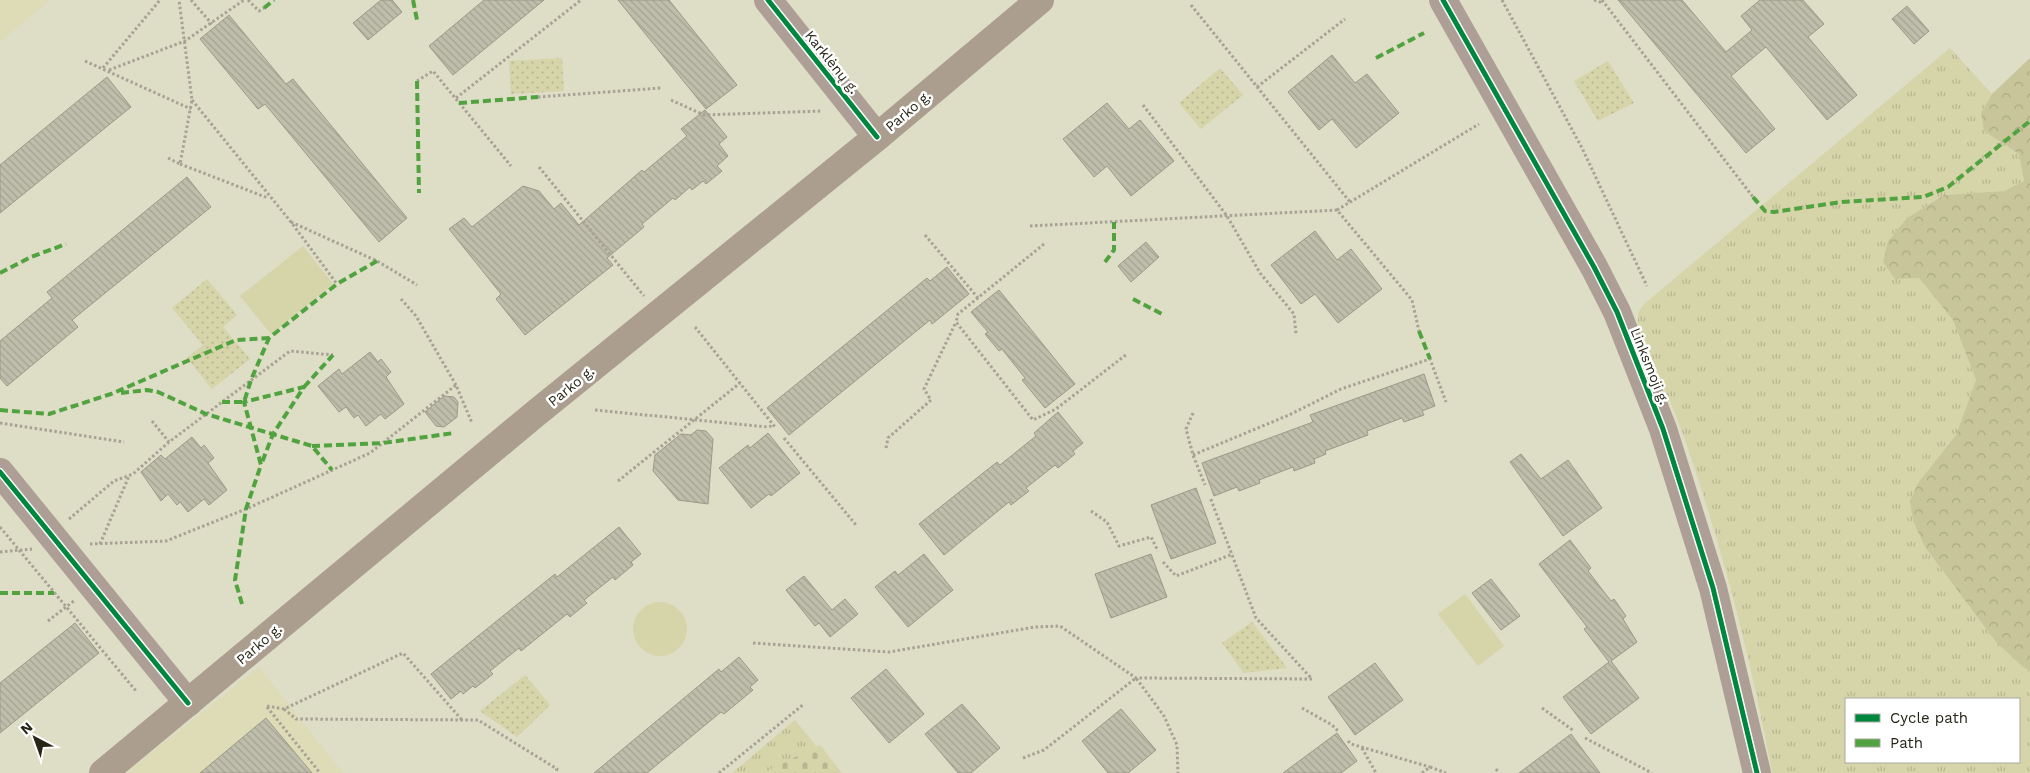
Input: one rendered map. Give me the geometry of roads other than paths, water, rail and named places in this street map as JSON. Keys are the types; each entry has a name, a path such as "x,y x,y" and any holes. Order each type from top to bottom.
{"main road":[{"name":"Parko g.","path":"103,773 535,414 878,137 1040,0"}],"street":[{"name":"Karklėnų g.","path":"768,0 878,137"},
{"name":"Linksmoji g.","path":"1443,0 1594,267 1617,312 1664,429 1713,588 1757,773"},
{"path":"0,472 188,703"}]}
